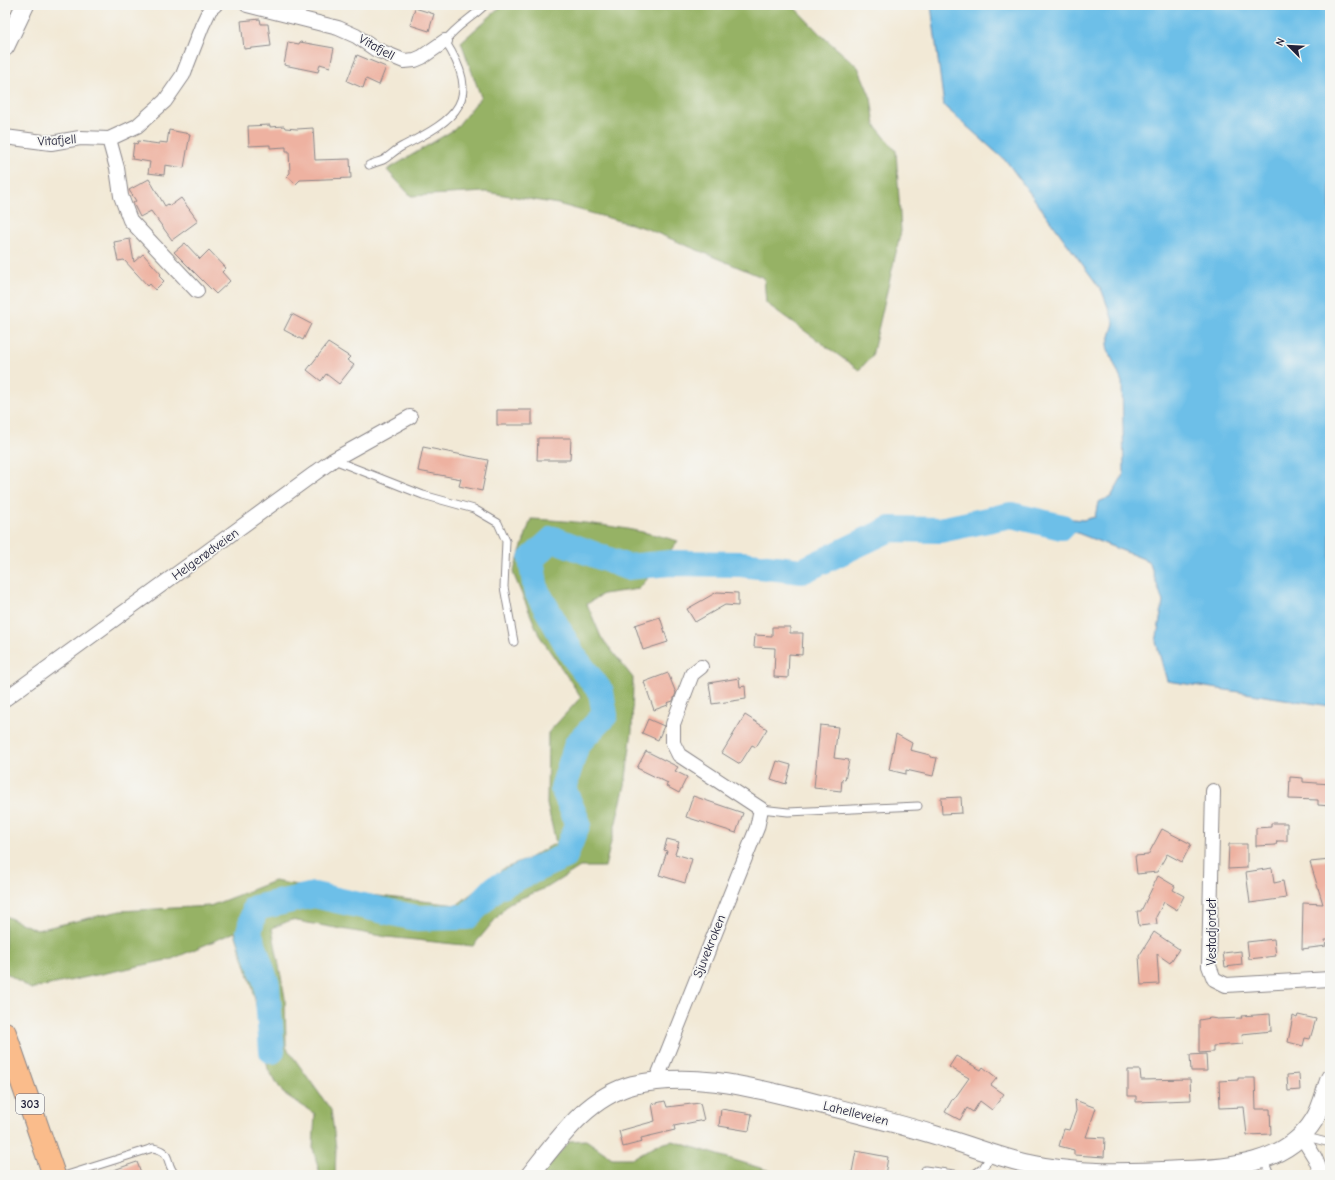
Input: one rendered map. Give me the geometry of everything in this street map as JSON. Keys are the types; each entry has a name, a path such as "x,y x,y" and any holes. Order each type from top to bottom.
{"main road":[{"name":"303","path":"5,1033 54,1175"}],"street":[{"path":"5,47 25,5"},
{"path":"196,291 130,220 121,196 117,168 110,140 137,126 165,101 184,75 202,26 210,10 215,5"},
{"name":"Vitafjell","path":"247,5 291,10 356,36 375,49 404,61 415,60 422,57 446,41"},
{"name":"Vitafjell","path":"5,137 51,143 80,138 110,140"},
{"name":"Helgerødveien","path":"5,699 333,460 410,417"},
{"path":"702,667 692,674 681,702 673,724 673,743 679,755 762,809"},
{"name":"Vestadjordet","path":"1213,790 1209,966 1214,980 1226,985 1330,979"},
{"name":"Sjuvekroken","path":"656,1081 757,828 762,809"},
{"name":"Lahelleveien","path":"530,1175 576,1119 594,1105 631,1086 656,1081 684,1079 712,1080 763,1090 879,1119 992,1154 1053,1168 1102,1172 1214,1172 1263,1158 1289,1145 1301,1135 1314,1119 1330,1078"},
{"path":"1301,1135 1315,1158 1322,1175"}],"lane":[{"path":"368,165 384,159 400,147 440,126 459,106 462,95 462,74 446,41 452,32 477,14 485,5"},
{"path":"333,460 417,493 485,514 498,523 506,540 504,586 514,642"},
{"path":"762,809 788,812 918,806"},
{"path":"1301,1135 1330,1143"},
{"path":"67,1175 153,1148 161,1150 167,1155 170,1167 176,1175"},
{"path":"973,1175 983,1168 992,1154"},
{"path":"1263,1158 1270,1175"},
{"path":"925,1170 961,1175"}],"green space":[{"path":"503,5 792,5 820,34 858,67 871,98 875,125 896,151 901,231 872,356 859,370 766,303 764,278 645,228 558,204 486,192 411,196 387,170 455,129 481,97 461,42"},
{"path":"531,519 568,521 624,528 678,541 639,589 603,594 587,604 601,637 633,678 632,731 625,785 605,867 580,867 548,887 509,903 473,946 387,937 291,920 272,928 285,998 286,1047 331,1110 336,1148 335,1175 320,1175 313,1148 315,1114 283,1093 268,1069 253,989 235,932 172,959 31,989 5,972 5,916 37,930 120,911 210,906 274,881 325,890 457,905 503,869 526,860 556,843 547,804 548,733 581,697 539,635 513,573"},
{"path":"586,1140 612,1158 633,1158 656,1145 673,1141 770,1171 777,1175 539,1175 570,1141"}],"water":[{"path":"931,5 1330,5 1330,706 1167,681 1156,642 1163,602 1149,561 1062,527 1062,518 1083,520 1095,517 1098,502 1111,497 1124,473 1122,382 1107,347 1114,323 1102,291 1007,162 944,106"}],"building":[{"path":"415,8 434,14 429,31 410,25"},
{"path":"260,19 261,24 268,24 271,46 244,49 241,21"},
{"path":"288,42 299,44 300,42 334,48 330,67 320,64 318,72 284,65"},
{"path":"357,55 386,67 379,85 366,79 363,88 347,81"},
{"path":"270,125 270,127 284,126 285,128 297,129 313,128 315,160 350,159 351,178 300,180 296,184 287,176 290,173 289,151 286,151 286,147 270,148 270,145 249,146 248,126"},
{"path":"169,130 190,134 184,168 165,165 164,175 148,173 150,162 132,159 134,143 137,144 138,141 159,144 159,142 167,143"},
{"path":"149,179 165,206 168,204 170,206 181,198 198,221 172,240 151,211 140,217 133,203 136,201 129,190"},
{"path":"130,239 134,262 143,254 161,274 159,276 164,281 155,290 150,284 148,286 124,260 118,261 114,242"},
{"path":"185,243 200,259 209,250 226,268 222,272 230,281 216,294 174,252"},
{"path":"292,314 311,324 303,340 284,330"},
{"path":"328,343 350,357 347,360 354,365 339,384 326,374 321,381 307,370"},
{"path":"497,410 532,410 532,425 497,425"},
{"path":"538,438 571,438 570,460 537,460"},
{"path":"423,447 488,460 482,491 459,486 461,479 418,471"},
{"path":"717,592 738,593 738,606 725,605 695,622 687,609"},
{"path":"660,617 668,642 643,650 635,625"},
{"path":"772,627 790,627 790,633 803,633 802,655 789,654 788,678 774,677 775,648 754,647 755,635 772,636"},
{"path":"668,673 676,693 673,701 667,703 668,705 654,710 644,682"},
{"path":"739,678 740,687 745,686 746,699 712,704 709,683"},
{"path":"745,715 767,729 756,747 752,745 740,764 722,753"},
{"path":"648,719 664,726 658,740 642,733"},
{"path":"820,725 838,727 834,758 849,760 845,780 842,779 841,791 814,788"},
{"path":"896,734 912,743 910,750 937,758 933,776 906,770 906,774 889,770"},
{"path":"646,751 678,767 675,771 687,777 679,793 666,786 668,783 637,768"},
{"path":"777,761 791,765 786,784 771,779"},
{"path":"1290,777 1303,778 1303,782 1330,784 1330,806 1318,805 1318,800 1289,799"},
{"path":"693,796 743,813 736,833 686,817"},
{"path":"961,797 962,813 942,814 941,798"},
{"path":"1271,823 1287,823 1287,841 1277,841 1276,845 1256,846 1256,828 1271,827"},
{"path":"1162,829 1191,844 1182,862 1167,854 1157,872 1137,874 1135,856 1148,855"},
{"path":"667,839 679,842 675,854 692,859 685,883 659,875 667,851 664,850"},
{"path":"1229,844 1247,844 1247,868 1228,869"},
{"path":"1330,860 1330,940 1325,940 1326,946 1302,949 1303,903 1323,904 1310,862"},
{"path":"1272,868 1274,883 1283,881 1286,898 1250,903 1246,872"},
{"path":"1158,876 1175,886 1173,890 1184,896 1177,910 1164,902 1156,917 1157,924 1139,926 1137,911 1141,911"},
{"path":"1154,932 1179,949 1170,963 1157,954 1159,984 1141,985 1139,956"},
{"path":"1274,939 1276,956 1249,959 1247,942"},
{"path":"1241,951 1242,965 1225,967 1223,953"},
{"path":"1270,1014 1271,1031 1242,1034 1243,1044 1213,1046 1213,1052 1199,1053 1199,1020 1211,1018 1242,1018 1241,1016"},
{"path":"1298,1015 1316,1019 1310,1039 1305,1038 1303,1046 1288,1042 1293,1016 1297,1018"},
{"path":"1206,1054 1207,1071 1191,1071 1190,1055"},
{"path":"956,1056 981,1070 983,1067 997,1078 991,1085 1004,1094 992,1110 980,1101 973,1112 967,1108 960,1120 945,1112 953,1098 954,1099 969,1078 949,1067"},
{"path":"1128,1070 1140,1070 1141,1080 1190,1079 1191,1100 1136,1102 1136,1096 1128,1096"},
{"path":"1299,1074 1300,1090 1288,1091 1287,1075"},
{"path":"1238,1078 1255,1078 1256,1109 1270,1109 1271,1134 1247,1135 1244,1107 1220,1108 1219,1081 1238,1080"},
{"path":"1075,1100 1096,1108 1086,1137 1105,1138 1104,1157 1074,1155 1074,1150 1059,1146 1064,1129 1069,1130 1076,1111"},
{"path":"665,1101 667,1107 700,1103 704,1120 674,1126 675,1130 641,1138 642,1142 623,1147 619,1131 655,1121 652,1104"},
{"path":"721,1109 752,1114 749,1131 719,1126"},
{"path":"856,1151 888,1157 885,1175 866,1171 865,1175 852,1172"},
{"path":"137,1162 142,1175 106,1175 105,1173"}],"waterway":[{"path":"272,1051 267,985 249,932 255,908 314,895 416,918 467,917 495,888 565,856 578,823 563,788 577,744 605,715 601,692 574,657 536,590 531,559 553,539 627,567 670,563 741,564 802,571 890,529 940,530 1011,515 1062,527"}]}
